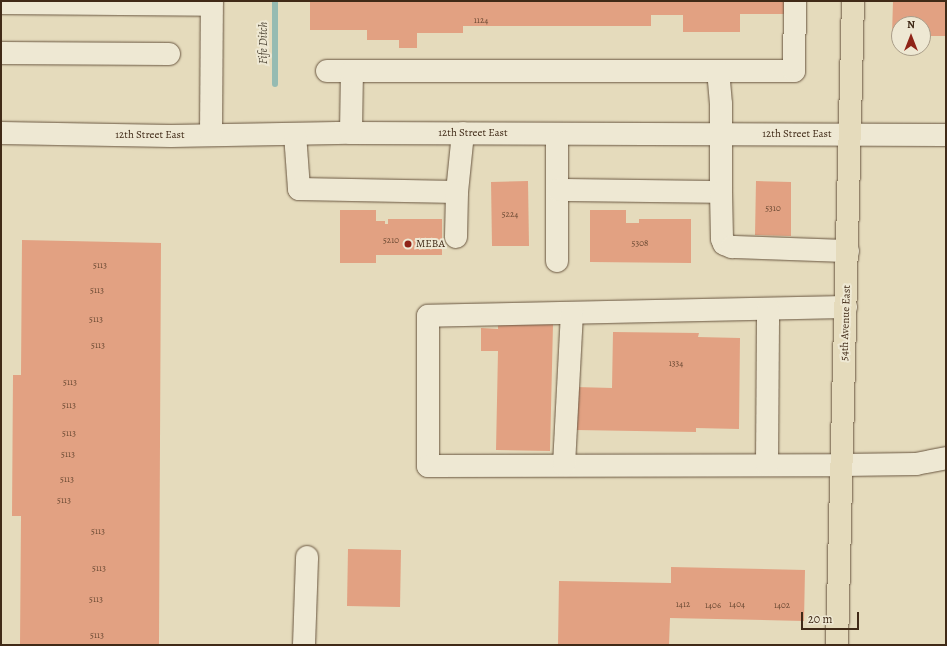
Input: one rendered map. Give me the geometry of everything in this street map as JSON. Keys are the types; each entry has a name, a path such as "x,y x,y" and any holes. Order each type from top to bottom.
{"main road":[{"name":"54th Avenue East","path":"837,645 851,135 853,1"}],"street":[{"path":"327,71 794,71 796,1"},
{"path":"1,3 212,3 212,135"},
{"path":"1,53 169,54"},
{"path":"351,133 352,71"},
{"path":"718,71 721,134 722,239 724,244 732,247 848,251"},
{"name":"12th Street East","path":"1,133 212,135 463,133 946,136"},
{"path":"456,238 457,192 463,133"},
{"path":"295,134 299,189 457,192"},
{"path":"557,134 557,261"},
{"path":"558,190 721,192"},
{"path":"846,307 428,316 428,466 916,464 946,458"},
{"path":"767,465 768,309"},
{"path":"564,466 572,314"},
{"path":"304,645 307,557"}],"building":[{"path":"310,1 788,1 788,14 740,14 740,32 683,32 683,15 651,15 651,26 463,26 463,33 417,33 417,48 399,48 399,40 367,40 367,30 310,30"},
{"path":"893,1 946,1 946,36 931,36 931,16 893,16"},
{"path":"528,181 529,246 492,246 491,182"},
{"path":"756,181 791,182 791,236 755,235"},
{"path":"340,210 376,210 376,221 385,221 385,224 388,224 388,219 442,219 442,255 376,255 376,263 340,263"},
{"path":"590,210 626,210 626,223 639,223 639,219 691,219 691,263 590,262"},
{"path":"22,240 161,243 159,645 20,645 21,516 12,516 13,375 21,375"},
{"path":"498,323 553,324 550,451 496,450 498,351 481,351 481,328 498,329"},
{"path":"613,332 699,333 698,337 740,338 739,429 696,428 696,432 576,430 576,387 612,388"},
{"path":"348,549 401,550 400,607 347,606"},
{"path":"671,567 805,570 804,621 670,618 669,645 558,645 559,581 671,583"}],"waterway":[{"name":"Fife Ditch","path":"275,1 275,84"}],"place":[{"name":"MEBA","path":"408,244"}]}
